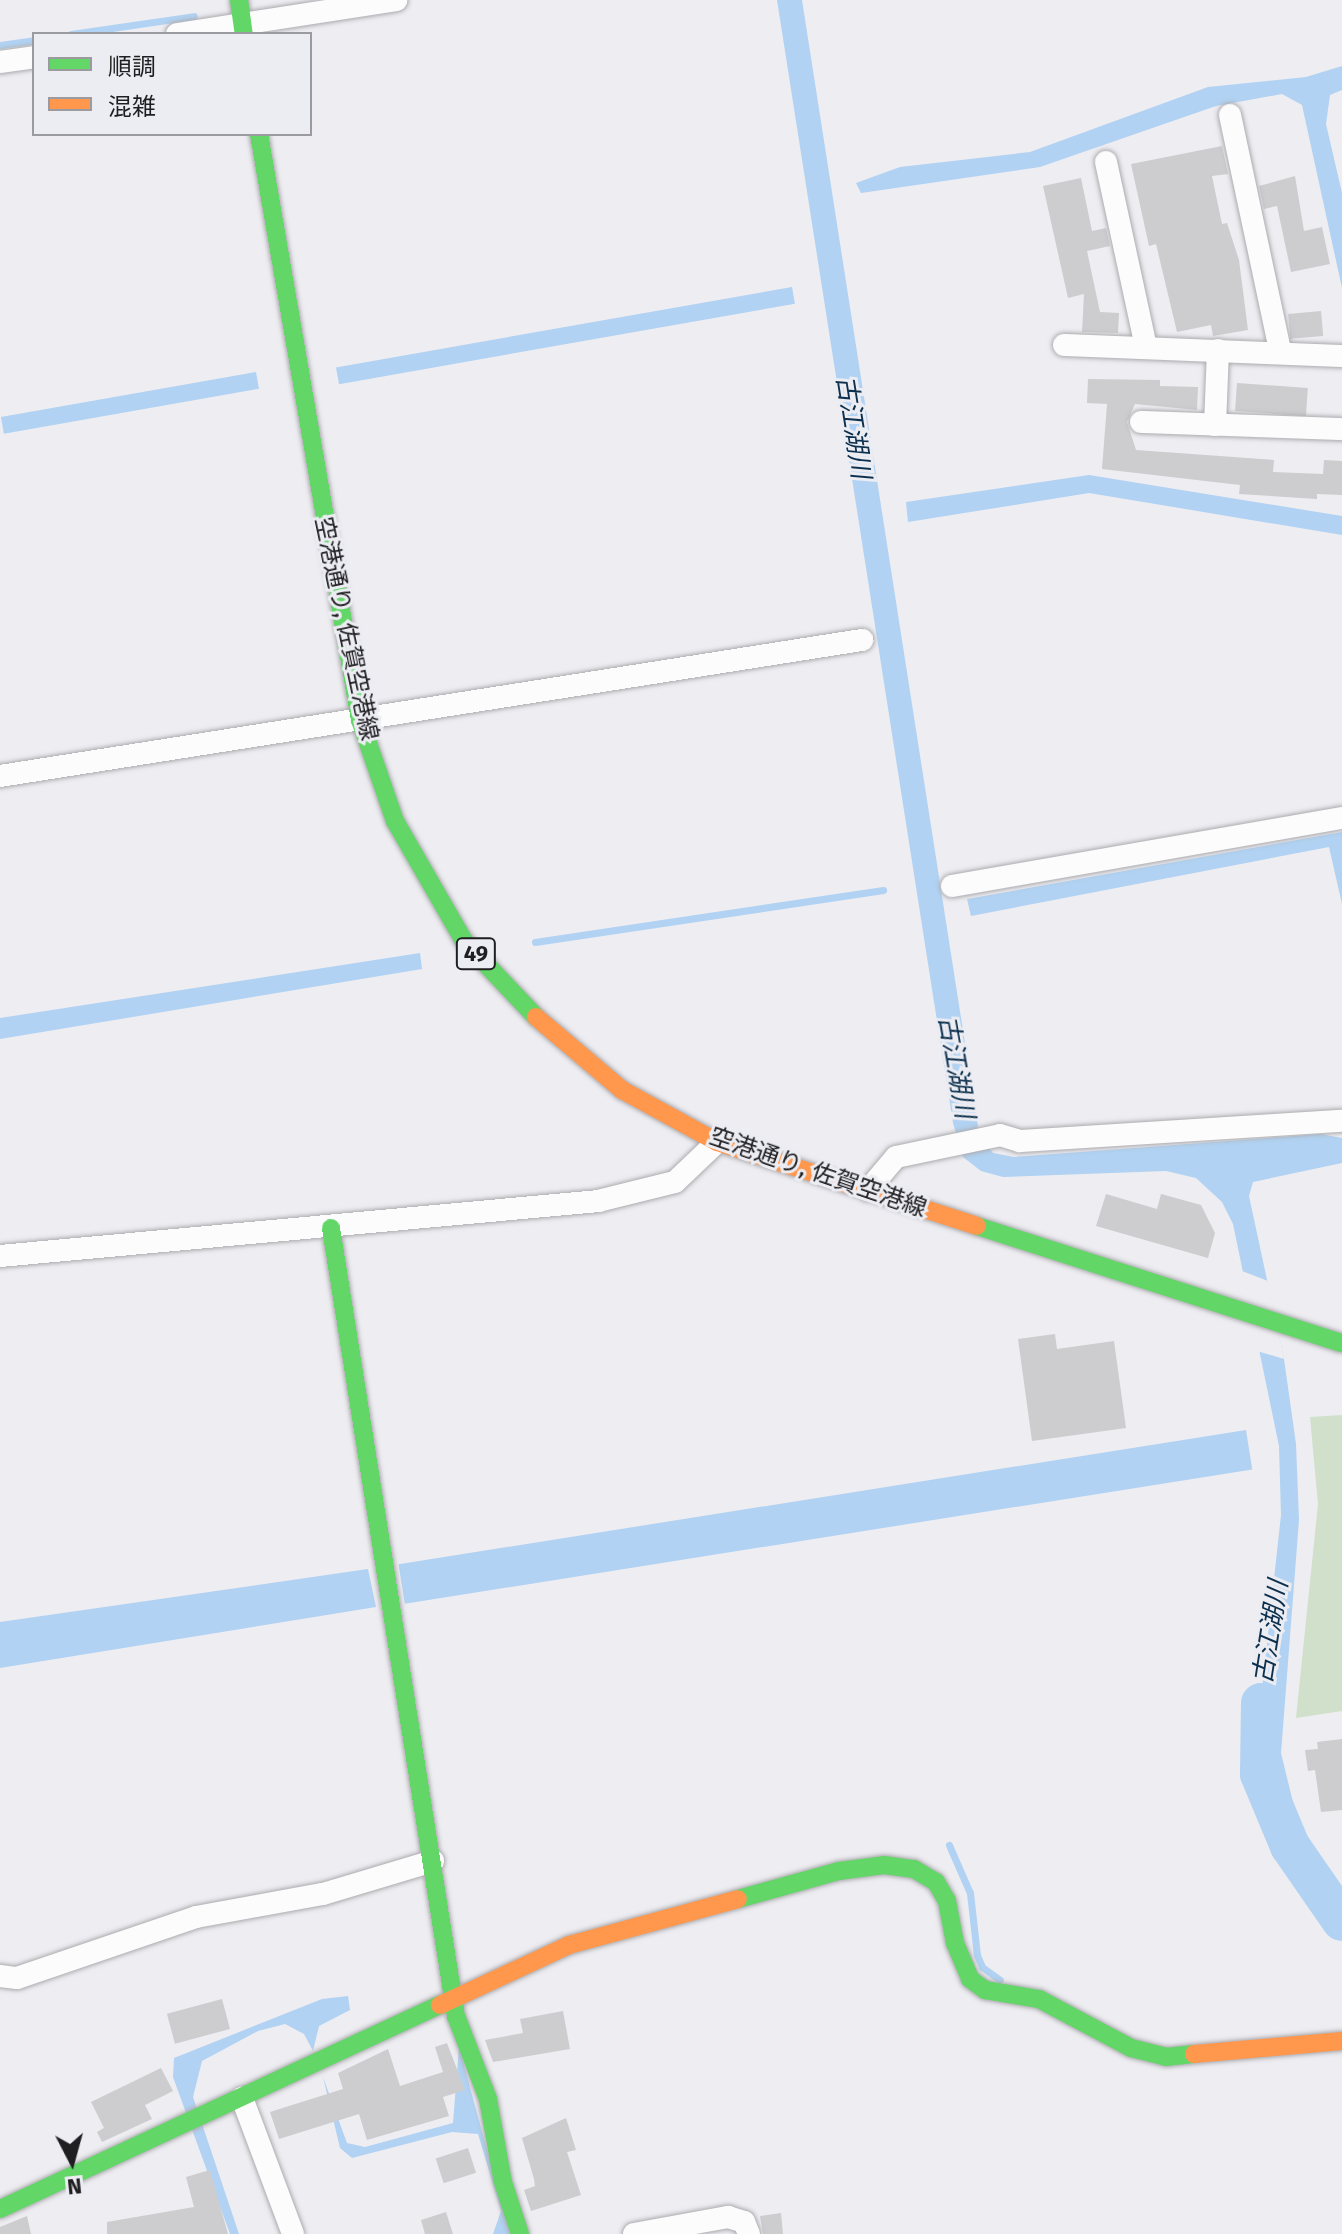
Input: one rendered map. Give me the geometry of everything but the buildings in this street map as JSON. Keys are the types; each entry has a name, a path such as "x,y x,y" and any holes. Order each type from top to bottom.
{"street":[{"path":"239,0 243,29"},
{"path":"203,32 243,29 396,0"},
{"path":"0,62 32,57"},
{"path":"1230,115 1280,351"},
{"name":"空港通り, 佐賀空港線","path":"259,136 298,382 360,720 395,821 464,941 520,1003 622,1090 717,1142 1342,1343"},
{"path":"1106,162 1146,347"},
{"path":"1064,345 1280,351 1342,356"},
{"path":"1215,425 1218,350"},
{"path":"1141,422 1342,429"},
{"path":"0,776 862,640"},
{"path":"952,886 1342,818"},
{"path":"868,1190 896,1157 944,1144 1000,1135 1020,1141 1342,1121"},
{"path":"0,1256 331,1228 598,1201 675,1182 717,1142"},
{"path":"331,1228 456,2016 488,2099 503,2182 520,2234"},
{"path":"0,1976 17,1978 196,1917 323,1894 433,1861"},
{"path":"0,2209 569,1945 839,1871 884,1865 914,1869 936,1882 947,1901 955,1943 970,1979 985,1990 1039,1999 1071,2012 1131,2048 1166,2057 1342,2041"},
{"path":"242,2098 293,2234"},
{"path":"634,2234 728,2217 744,2222 749,2234"}],"green space":[{"path":"1342,1415 1342,1711 1296,1718 1318,1504 1310,1417"}],"water":[{"path":"777,0 802,0 979,1133 993,1153 1014,1157 1321,1134 1342,1138 1342,1163 1253,1182 1249,1196 1284,1359 1296,1444 1299,1520 1281,1753 1300,1831 1342,1902 1342,1928 1322,1907 1283,1835 1256,1744 1281,1515 1279,1446 1233,1224 1222,1202 1196,1178 1166,1171 1003,1177 981,1171 963,1157 953,1123"},
{"path":"1342,66 1342,90 1330,95 1326,124 1342,193 1342,288 1302,105 1282,94 1216,106 1040,167 861,193 856,183 900,167 1030,152 1208,87 1306,77"},
{"path":"792,287 795,304 339,384 336,367"},
{"path":"256,372 259,389 4,434 1,417"},
{"path":"1089,475 1342,516 1342,535 1089,493 908,522 906,502"},
{"path":"1342,832 1342,904 1329,847 971,916 967,899"},
{"path":"420,953 422,969 0,1039 0,1018"},
{"path":"1246,1430 1252,1470 405,1604 399,1564"},
{"path":"368,1569 376,1607 0,1668 0,1622"},
{"path":"348,1996 350,2010 319,2026 313,2051 304,2034 285,2024 258,2031 202,2061 193,2097 239,2234 230,2234 173,2077 174,2058 322,1999"},
{"path":"459,2047 510,2234 493,2234 501,2211 478,2134 452,2132 352,2158 340,2148 323,2077 347,2143 365,2147 453,2123"}],"pier":[{"path":"1242,1271 1268,1281 1284,1359 1257,1351"}],"waterway":[{"path":"85,32 194,16"},
{"path":"0,45 32,40"},
{"path":"535,942 883,890"},
{"name":"古江湖川","path":"1261,1703 1260,1774 1290,1846 1342,1921"},
{"path":"949,1845 970,1893 977,1955 982,1967 1000,1980"}],"traffic: fast":[{"path":"239,0 244,32"},
{"path":"259,136 360,720 395,821 464,941 536,1017"},
{"path":"977,1226 1342,1343"},
{"path":"331,1228 456,2016 488,2099 503,2182 520,2234"},
{"path":"738,1899 839,1871 884,1865 914,1869 936,1882 947,1901 955,1943 970,1979 985,1990 1039,1999 1131,2048 1166,2057 1194,2054"},
{"path":"0,2209 440,2005"}],"traffic: slow":[{"path":"536,1017 622,1090 717,1142 977,1226"},
{"path":"440,2005 569,1945 738,1899"},
{"path":"1194,2054 1342,2041"}]}
